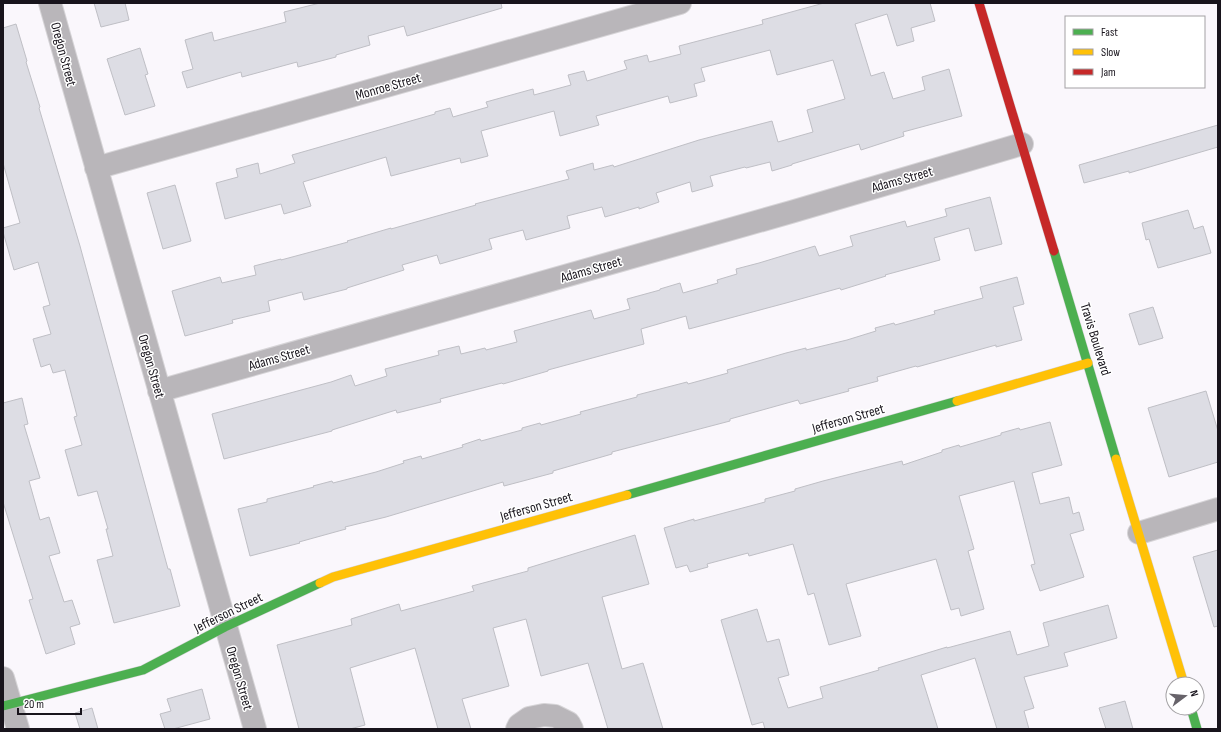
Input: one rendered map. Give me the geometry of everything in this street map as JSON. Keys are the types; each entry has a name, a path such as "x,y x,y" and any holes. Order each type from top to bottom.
{"street":[{"name":"Oregon Street","path":"50,3 160,391 225,628 255,729"},
{"name":"Monroe Street","path":"96,168 680,3"},
{"name":"Travis Boulevard","path":"979,3 1182,676"},
{"name":"Adams Street","path":"160,391 783,214 1022,144"},
{"name":"Jefferson Street","path":"7,705 143,670 225,628 333,577 742,463 1088,363"},
{"path":"1139,533 1218,509"},
{"path":"3,678 7,705 18,729"},
{"path":"517,729 519,725 529,718 544,715 555,716 568,723 572,729"},
{"path":"1193,716 1197,729"}],"building":[{"path":"94,3 125,3 129,20 101,27"},
{"path":"320,3 501,3 502,8 407,36 404,26 368,36 370,45 336,55 336,57 298,67 297,62 242,77 241,72 187,88 182,72 193,69 185,40 212,32 214,41 286,22 284,12"},
{"path":"824,3 930,3 935,21 911,28 914,41 897,46 887,14 855,24 871,76 884,72 893,99 925,90 922,77 949,69 962,116 903,132 904,136 861,150 859,144 772,171 770,162 710,176 713,186 692,192 690,182 656,193 659,202 639,209 639,207 605,217 602,207 567,216 570,228 526,240 523,230 489,239 492,249 440,264 437,255 402,265 404,270 347,289 304,300 302,292 268,301 270,311 232,320 233,323 185,336 172,291 220,277 222,283 256,275 254,266 348,242 347,241 391,228 476,205 475,204 569,179 566,171 593,163 594,170 613,165 614,167 699,140 772,121 778,142 813,132 807,110 845,99 833,60 777,75 770,50 701,68 705,81 694,84 697,96 670,103 668,96 596,116 599,125 560,136 554,111 481,131 488,156 461,163 460,158 391,176 386,157 303,182 311,206 284,214 281,204 225,219 216,183 238,177 236,169 258,163 260,174 295,163 292,155 435,114 435,112 450,108 453,117 488,107 486,102 533,89 534,95 571,85 568,75 584,71 587,81 627,69 624,61 647,55 649,62 681,54 679,46 763,24 762,20"},
{"path":"16,24 80,246 168,569 170,569 180,606 114,623 97,560 113,556 106,529 108,529 97,491 78,496 65,450 82,445 74,417 77,416 65,370 53,373 50,364 41,367 33,339 51,334 43,307 50,305 38,262 14,270 3,232 3,228 20,223 3,163 3,28"},
{"path":"140,48 148,74 145,75 155,106 125,115 107,59"},
{"path":"1218,125 1218,147 1129,173 1129,171 1084,183 1079,165"},
{"path":"175,185 191,241 163,249 147,193"},
{"path":"990,197 1002,244 975,251 969,228 934,238 940,260 885,275 886,276 841,290 840,288 689,329 686,316 641,329 644,344 503,384 502,383 440,399 441,402 397,413 396,410 332,431 224,459 212,414 331,382 351,375 355,386 387,376 385,369 439,355 438,351 459,346 461,354 485,348 486,350 517,342 514,331 591,310 594,319 630,309 627,299 680,283 683,293 718,283 717,280 737,274 736,269 815,246 819,256 853,246 850,236 905,221 907,227 947,216 945,209"},
{"path":"1188,210 1194,229 1203,226 1211,253 1158,268 1149,239 1146,240 1142,223"},
{"path":"1017,277 1024,304 1013,307 1022,340 996,347 996,345 917,367 916,366 877,377 878,381 848,389 849,391 800,404 798,400 730,419 730,421 612,452 612,454 553,471 553,473 504,486 503,482 386,517 345,527 346,529 299,542 300,543 250,556 238,509 267,502 267,499 314,487 313,486 332,481 333,483 376,472 404,463 403,461 421,456 422,459 463,447 462,445 480,439 481,441 522,430 522,428 540,423 541,425 581,414 580,412 637,397 637,395 687,382 688,384 728,373 727,370 786,353 806,348 806,350 847,340 876,331 875,328 894,323 895,325 935,314 934,311 983,298 980,287"},
{"path":"1153,307 1163,338 1139,345 1129,314"},
{"path":"1206,391 1218,431 1218,462 1169,477 1148,408"},
{"path":"22,398 28,424 24,425 40,478 29,481 40,520 49,517 60,553 49,556 64,602 72,600 80,624 70,627 75,644 46,654 29,600 33,599 3,502 3,403"},
{"path":"1050,422 1062,465 1032,473 1040,504 1069,497 1073,514 1079,512 1084,530 1070,534 1084,577 1040,591 1031,565 1035,564 1014,481 959,496 974,549 968,551 984,609 961,616 959,608 951,610 936,559 846,584 861,636 829,645 814,593 808,595 793,544 749,556 748,553 707,564 708,567 690,572 687,565 676,568 664,528 694,519 694,521 765,502 765,499 795,491 795,489 823,481 902,461 903,465 959,445 960,447 1019,428 1020,430"},
{"path":"635,535 649,584 602,597 622,669 643,663 663,729 608,729 588,663 541,676 526,619 493,628 509,686 462,699 471,729 438,729 415,648 350,668 365,725 350,729 299,729 277,645 352,625 351,619 399,604 401,611 474,591 472,586 528,571 528,568"},
{"path":"1218,550 1218,626 1214,627 1193,557"},
{"path":"1108,605 1117,638 1064,653 1068,666 1024,677 1034,708 1024,711 1029,729 997,729 975,658 921,675 938,729 765,729 763,722 752,725 721,620 757,609 767,642 779,639 789,675 778,678 788,708 823,698 820,687 879,670 878,668 947,647 1010,631 1017,655 1049,646 1043,623"},
{"path":"202,689 210,719 173,729 165,729 160,714 171,711 167,699"},
{"path":"1125,701 1133,729 1106,729 1099,708"},
{"path":"92,708 98,729 80,729 75,713"}],"traffic: fast":[{"path":"1054,251 1116,459"},
{"path":"627,495 957,401"},
{"path":"3,706 143,670 225,627 320,583"},
{"path":"1193,716 1197,729"}],"traffic: slow":[{"path":"957,401 1088,363"},
{"path":"1116,459 1182,676"},
{"path":"320,583 333,577 627,495"}],"traffic: jam":[{"path":"979,3 1054,251"}]}
